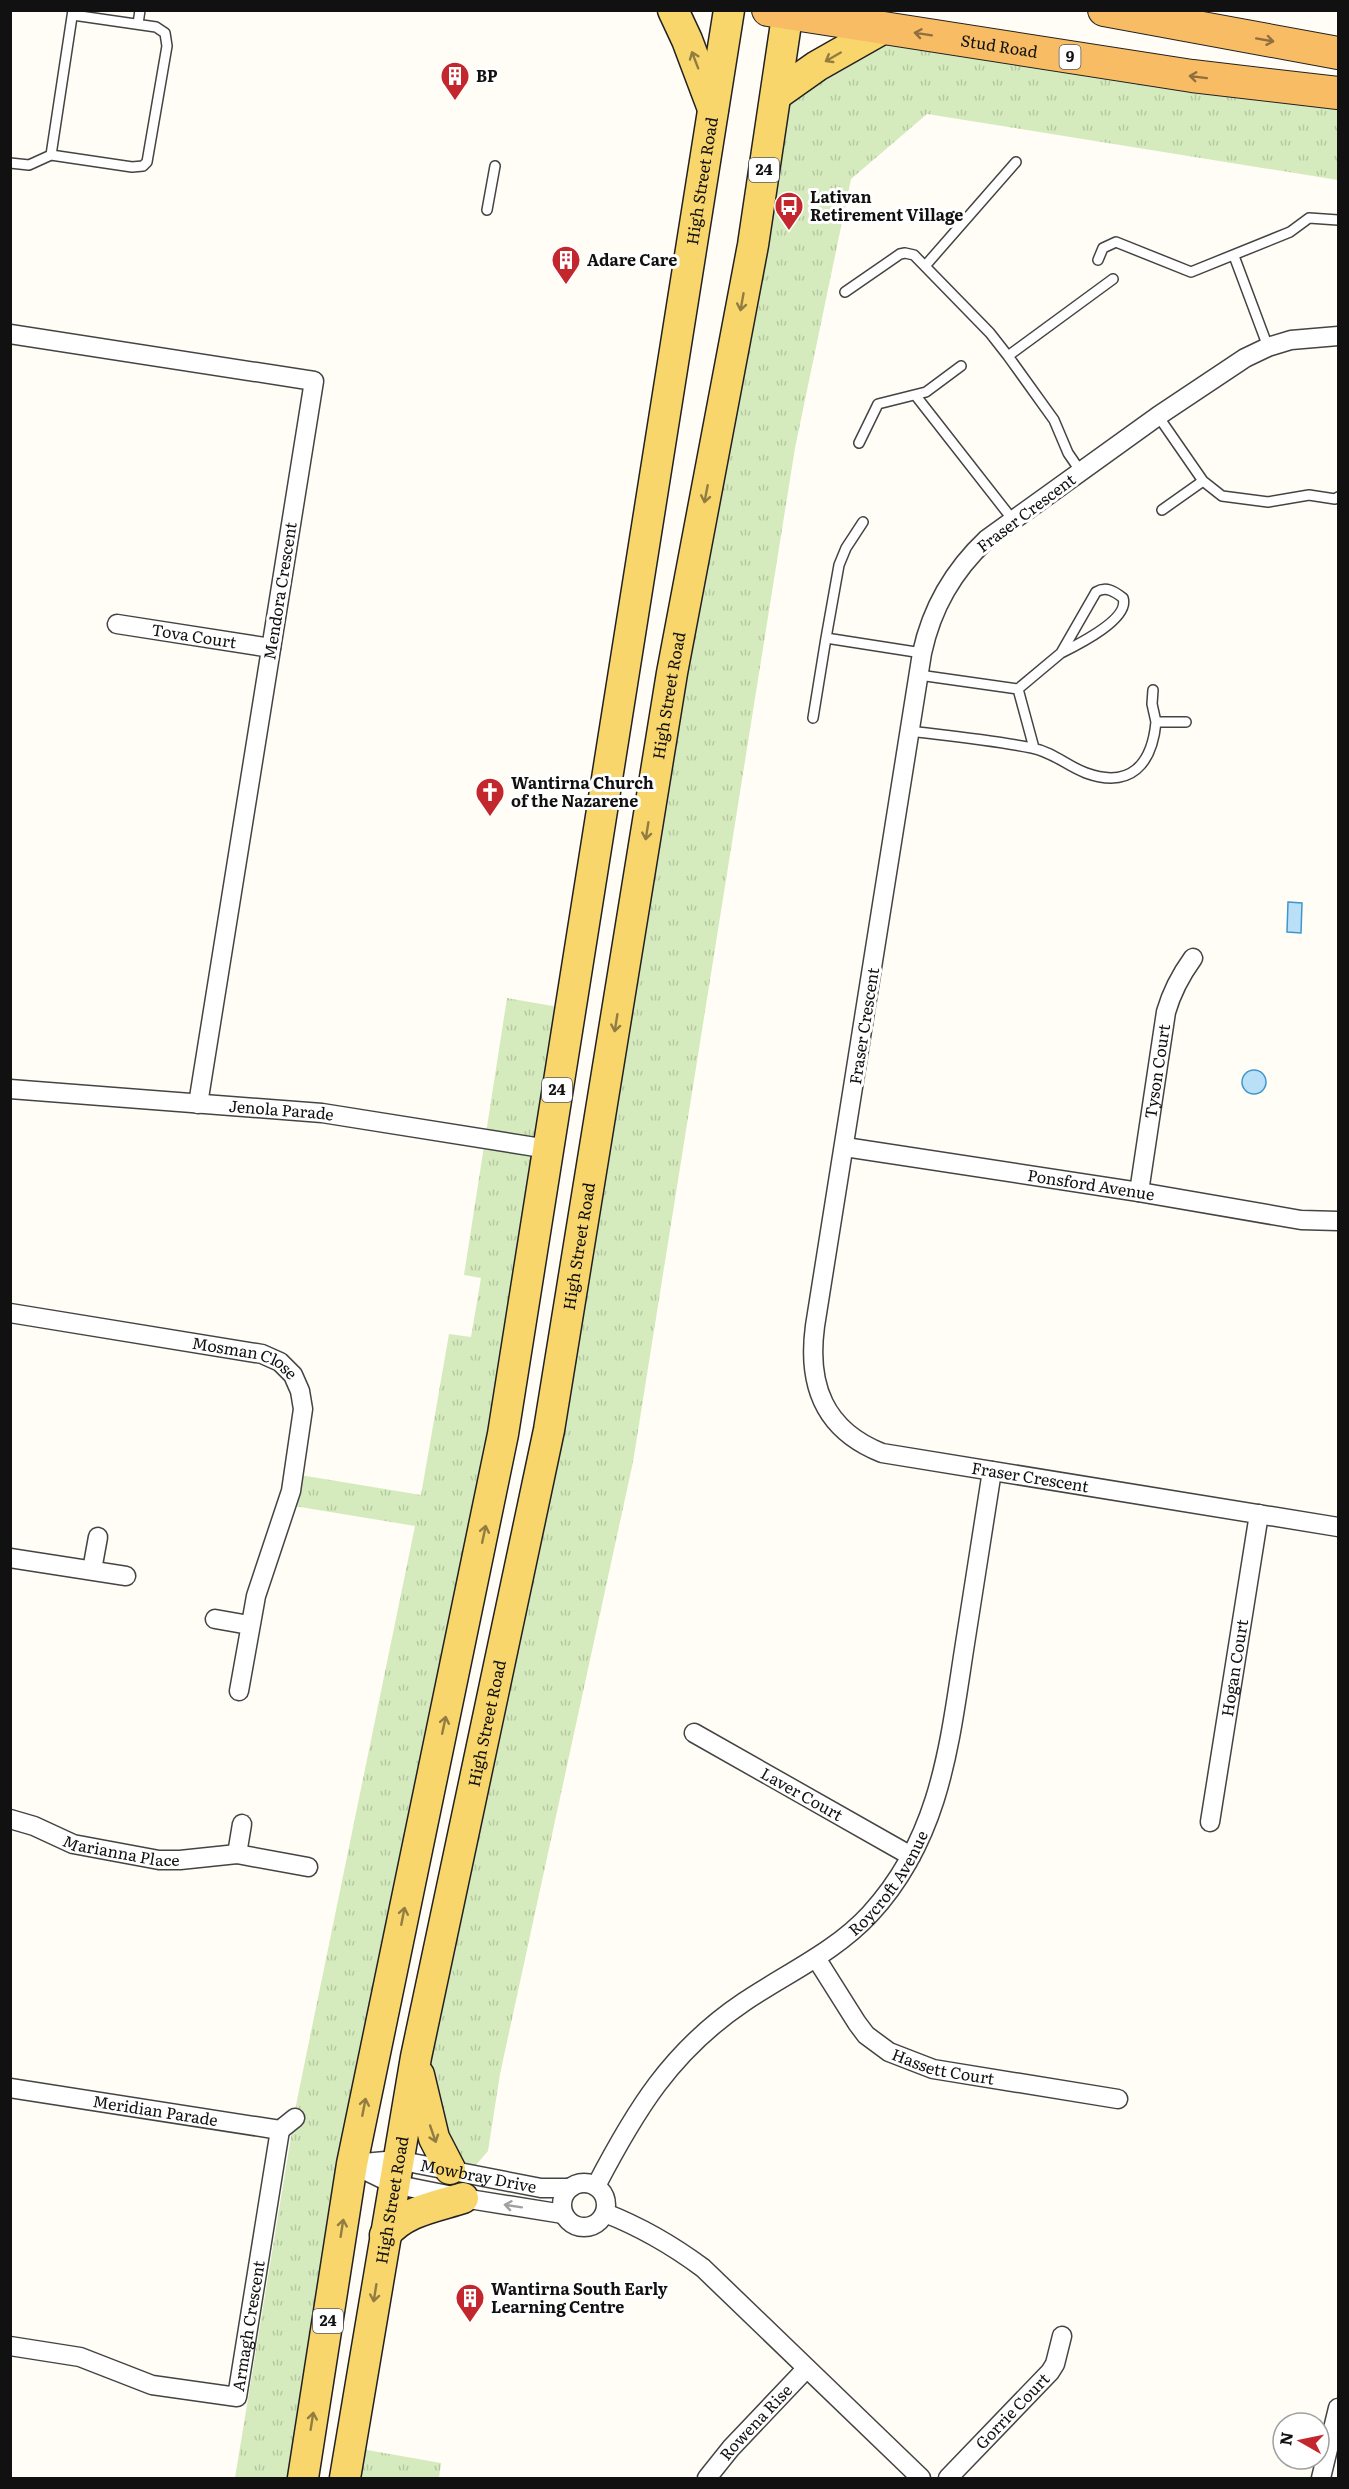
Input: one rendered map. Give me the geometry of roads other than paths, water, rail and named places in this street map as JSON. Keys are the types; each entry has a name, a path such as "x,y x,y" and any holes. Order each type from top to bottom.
{"highway":[{"path":"1104,10 1212,26 1338,53"},
{"name":"Stud Road","path":"781,11 1192,76 1338,93"}],"main road":[{"path":"673,10 714,111"},
{"name":"High Street Road","path":"303,2478 352,2164 503,1434 729,10"},
{"name":"High Street Road","path":"345,2478 416,2057 549,1430 672,673 753,245 776,95 781,11"},
{"path":"776,95 817,66 884,28"},
{"path":"622,691 646,671 672,673"},
{"path":"452,1689 469,1692 498,1674"},
{"path":"416,2057 423,2099 434,2138 450,2169"},
{"path":"385,2235 394,2224 413,2213 463,2198"}],"street":[{"name":"Mendora Crescent","path":"10,334 314,381 198,1104"},
{"name":"Fraser Crescent","path":"1338,336 1291,340 1268,346 1224,371 1158,416 1013,520 975,551 951,580 933,614 922,653 909,731 812,1346 812,1366 817,1389 835,1421 865,1446 899,1457 1338,1527"},
{"name":"Tova Court","path":"117,624 271,648"},
{"name":"Tyson Court","path":"1139,1192 1166,1012 1171,992 1193,958"},
{"name":"Jenola Parade","path":"10,1089 350,1117 548,1149"},
{"name":"Ponsford Avenue","path":"845,1147 1139,1192 1301,1220 1338,1221"},
{"name":"Mosman Close","path":"10,1313 262,1354 280,1362 293,1375 300,1391 303,1409 291,1491 287,1509 256,1596 239,1691"},
{"name":"Roycroft Avenue","path":"596,2187 624,2131 661,2077 679,2058 722,2018 847,1936 870,1914 911,1856 940,1789 951,1736 992,1471"},
{"name":"Hogan Court","path":"1209,1822 1259,1514"},
{"path":"92,1570 98,1537"},
{"path":"10,1558 126,1576"},
{"path":"215,1620 249,1625"},
{"name":"Laver Court","path":"694,1733 911,1856"},
{"name":"Marianna Place","path":"10,1819 34,1826 81,1846 159,1860 237,1854 308,1867"},
{"path":"237,1854 242,1824"},
{"name":"Hassett Court","path":"816,1958 866,2035 896,2056 933,2069 1118,2098"},
{"name":"Meridian Parade","path":"10,2088 280,2130"},
{"path":"280,2130 296,2118"},
{"name":"Armagh Crescent","path":"10,2346 80,2357 152,2385 237,2397 280,2130"},
{"name":"Mowbray Drive","path":"352,2164 395,2172 463,2198 563,2214 574,2225 588,2228 602,2220 605,2213"},
{"name":"Mowbray Drive","path":"395,2172 450,2169 541,2188 570,2188 583,2183 596,2187"},
{"path":"596,2187 606,2198 605,2213 638,2226 703,2268 921,2478"},
{"path":"563,2214 563,2200 570,2188"},
{"name":"Gorrie Court","path":"948,2478 1050,2372 1055,2364 1062,2336"},
{"name":"Rowena Rise","path":"707,2478 731,2448 806,2369"},
{"path":"1321,2478 1338,2408"}],"lane":[{"path":"138,24 140,10"},
{"path":"10,163 29,165 51,155 132,167 143,166 147,162 167,39 161,29 73,13 51,155"},
{"path":"925,266 1016,162"},
{"path":"487,210 495,166"},
{"path":"1098,260 1103,248 1113,242 1191,272 1297,228 1309,218 1338,220"},
{"path":"845,292 905,253 914,255 990,333 1008,356 1054,420 1068,453 1081,472"},
{"path":"1234,256 1268,346"},
{"path":"1008,356 1113,279"},
{"path":"859,443 878,404 916,396 931,389 961,366"},
{"path":"916,396 1013,520"},
{"path":"1158,416 1203,481 1215,493 1262,502 1309,495 1335,499 1338,497"},
{"path":"1162,510 1203,481"},
{"path":"813,718 839,565 846,548 863,522"},
{"path":"919,675 1018,689 1061,653 1091,637 1122,612 1123,598 1110,590 1103,589 1096,592 1061,653"},
{"path":"826,638 922,653"},
{"path":"1018,689 1034,748"},
{"path":"909,731 1034,748 1054,755 1087,773 1118,778 1140,768 1152,745 1156,722 1152,704 1153,690"},
{"path":"1156,722 1186,722"}],"water":[{"path":"1288,902 1302,903 1301,933 1287,932"},
{"path":"1254,1070 1259,1071 1265,1077 1265,1087 1259,1093 1254,1094 1249,1093 1243,1087 1242,1082 1243,1077 1249,1071"}],"place":[{"name":"BP","path":"455,102"},
{"name":"Lativan Retirement Village","path":"789,232"},
{"name":"Adare Care","path":"566,286"},
{"name":"Wantirna Church of the Nazarene","path":"490,818"},
{"name":"Wantirna South Early Learning Centre","path":"470,2324"}]}
